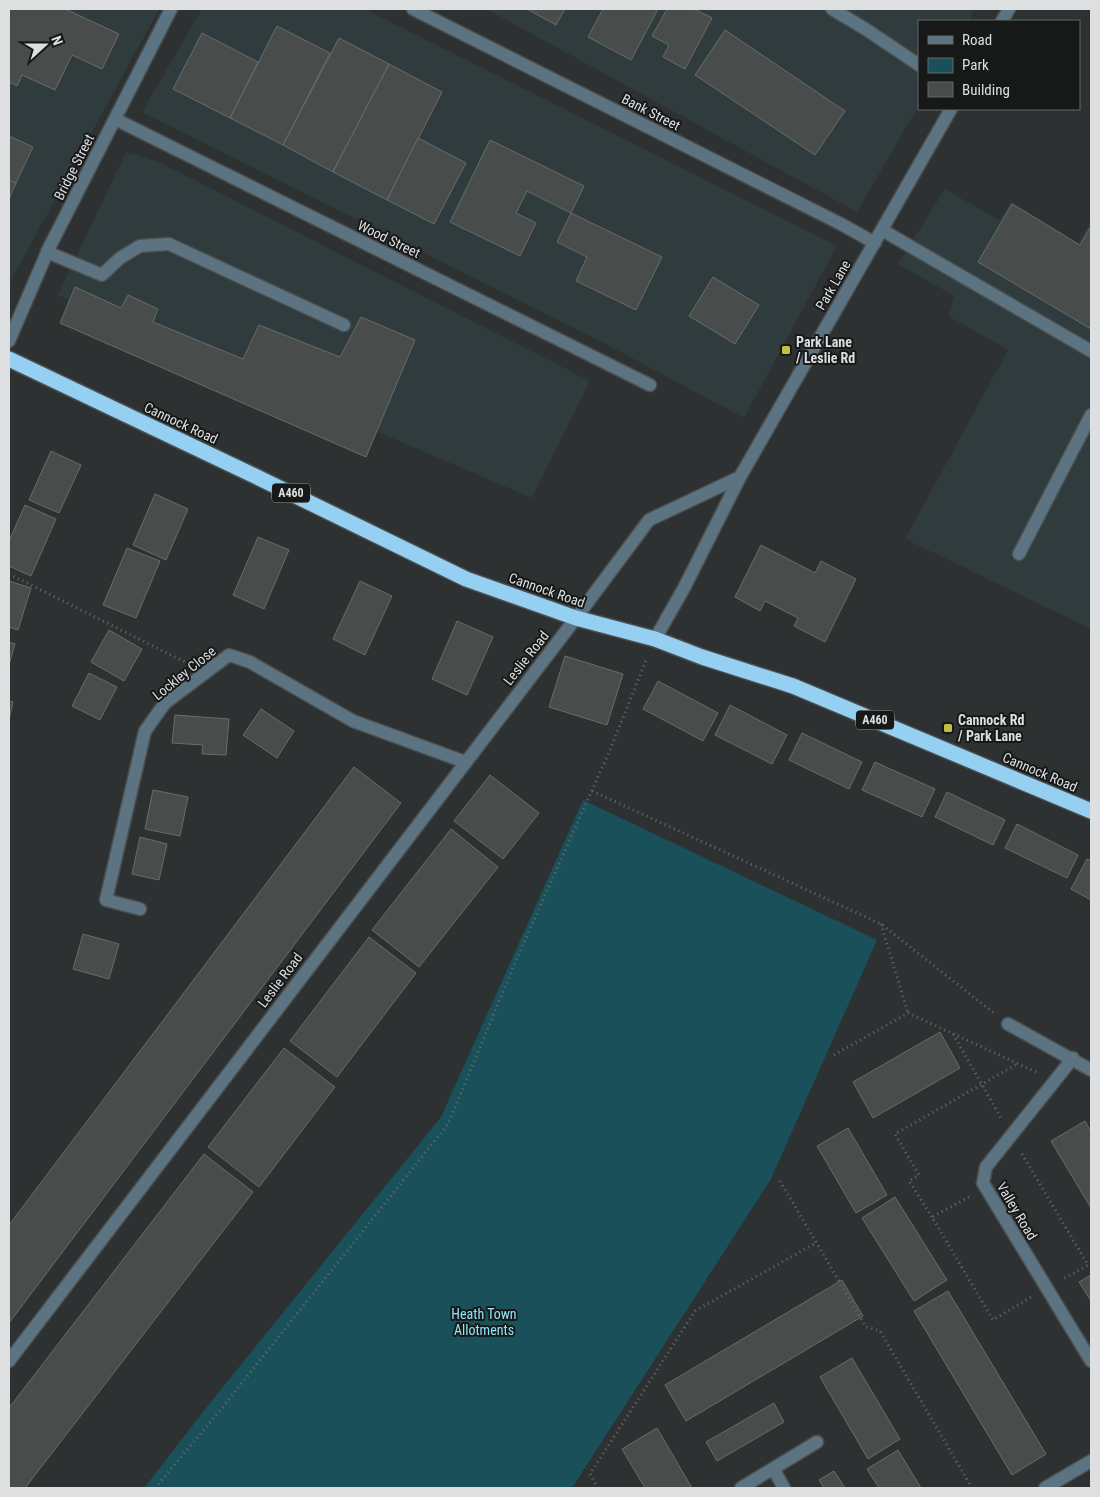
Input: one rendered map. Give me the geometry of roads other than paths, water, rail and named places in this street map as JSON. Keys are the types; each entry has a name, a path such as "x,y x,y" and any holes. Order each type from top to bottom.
{"highway":[{"name":"Cannock Road","path":"9,360 258,477 466,579 576,618 655,639 702,657 793,686 1091,811"}],"street":[{"name":"Bridge Street","path":"9,341 47,252 171,9"},
{"name":"Bank Street","path":"413,9 875,243"},
{"path":"832,9 918,64"},
{"path":"1003,20 1009,9"},
{"name":"Park Lane","path":"655,639 684,588 740,477 950,110"},
{"name":"Wood Street","path":"115,119 650,385"},
{"path":"882,230 1091,351"},
{"path":"47,252 102,275 120,258 140,246 169,244 344,325"},
{"path":"1019,554 1091,415"},
{"path":"576,618 649,520 740,477"},
{"name":"Leslie Road","path":"9,1360 576,618"},
{"name":"Lockley Close","path":"140,909 106,900 145,730 165,703 229,655 250,662 353,721 465,762"},
{"path":"1008,1024 1073,1058 1091,1070"},
{"name":"Valley Road","path":"1073,1058 986,1168 983,1183 1091,1361"},
{"path":"742,1488 817,1442"},
{"path":"1045,1488 1091,1461"},
{"path":"774,1470 784,1488"}],"place":[{"name":"Park Lane / Leslie Rd","path":"786,350"},
{"name":"Cannock Rd / Park Lane","path":"948,728"}],"park label":[{"name":"Heath Town Allotments","path":"484,1322"}]}
